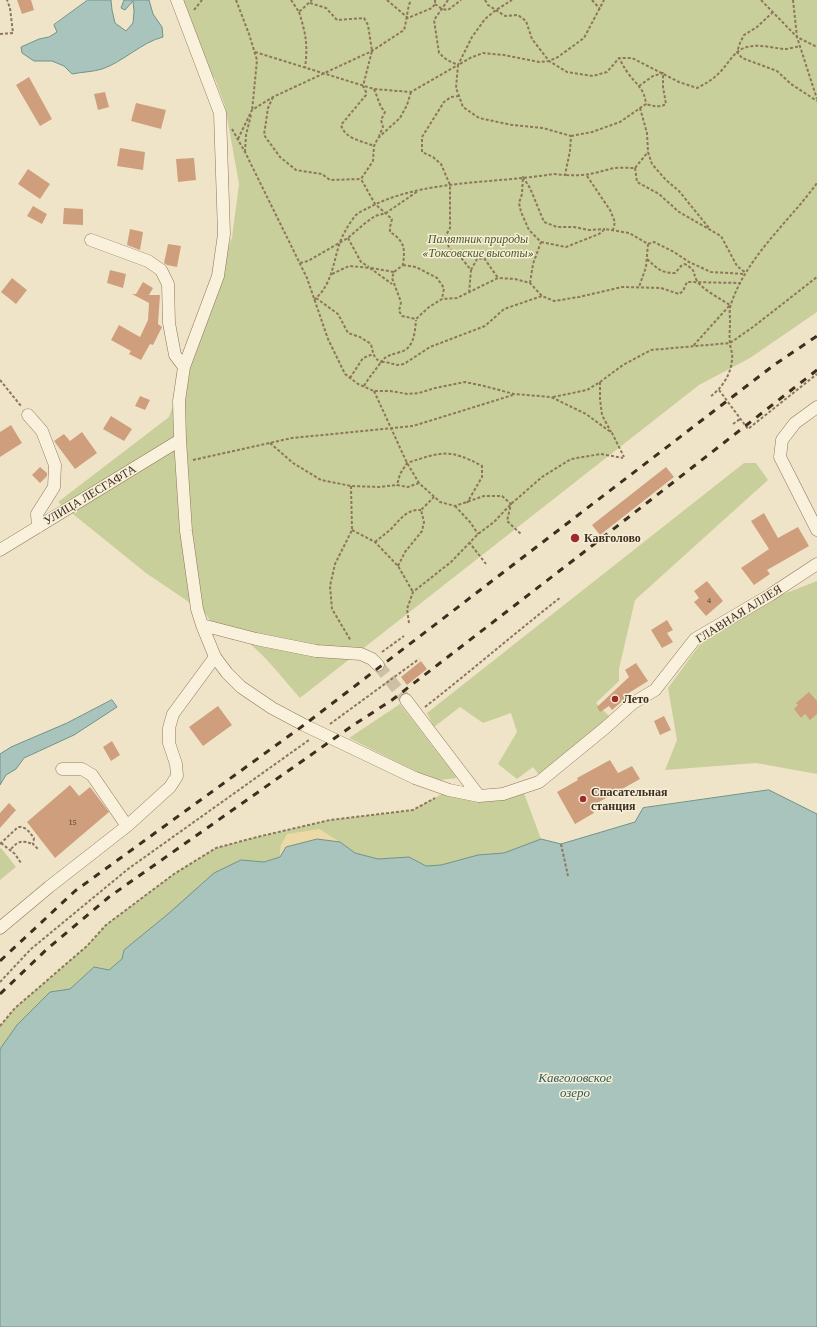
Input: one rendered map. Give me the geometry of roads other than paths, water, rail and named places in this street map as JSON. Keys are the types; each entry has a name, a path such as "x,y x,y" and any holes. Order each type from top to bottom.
{"street":[{"name":"ГЛАВНАЯ АЛЛЕЯ","path":"177,0 220,113 224,234 218,276 184,367 179,401 186,531 198,609 202,625 214,657 241,687 272,708 304,725 415,778 449,790 479,796 503,794 539,782 633,703 655,690 696,639 770,595 817,564"},
{"path":"91,240 148,261 161,270 168,284 170,322 175,355 184,367"},
{"path":"817,407 795,423 782,440 780,457 817,530"},
{"path":"28,414 42,431 55,465 54,487 37,514 38,527"},
{"name":"УЛИЦА ЛЕСГАФТА","path":"0,550 180,440"},
{"path":"202,625 256,639 316,651 361,654 375,662"},
{"path":"0,928 49,887 127,826 170,787 176,776 176,764 169,743 169,728 173,714 214,657"},
{"path":"406,700 479,796"},
{"path":"62,769 82,769 92,775 127,826"}],"water":[{"path":"88,0 111,0 115,23 126,31 133,23 134,11 133,1 125,10 121,8 124,0 149,0 153,14 162,27 163,37 148,43 110,66 95,71 72,74 64,66 52,61 34,61 22,53 21,47 39,39 49,37 57,32 54,25"},
{"path":"112,700 117,707 74,735 24,758 16,769 6,775 0,785 0,754 11,747 67,723"},
{"name":"Кавголовское озеро","path":"769,790 817,814 817,1327 0,1327 0,1049 17,1025 50,992 70,989 94,967 109,970 122,959 124,950 168,914 214,873 241,860 264,862 280,857 286,847 317,839 340,842 355,853 378,859 409,857 426,866 441,865 478,855 504,853 541,839 561,844 635,822 643,808"}],"tunnel":[{"path":"378,665 406,700"}],"railway":[{"path":"0,961 75,891 304,725 774,365 817,336"},
{"path":"0,994 46,950 109,897 352,726 392,700 817,370"}],"place":[{"name":"Кавголово","path":"575,538"},
{"name":"Лето","path":"615,699"},
{"name":"Спасательная станция","path":"583,799"}],"park label":[{"name":"Памятник природы «Токсовские высоты»","path":"478,246"}]}
